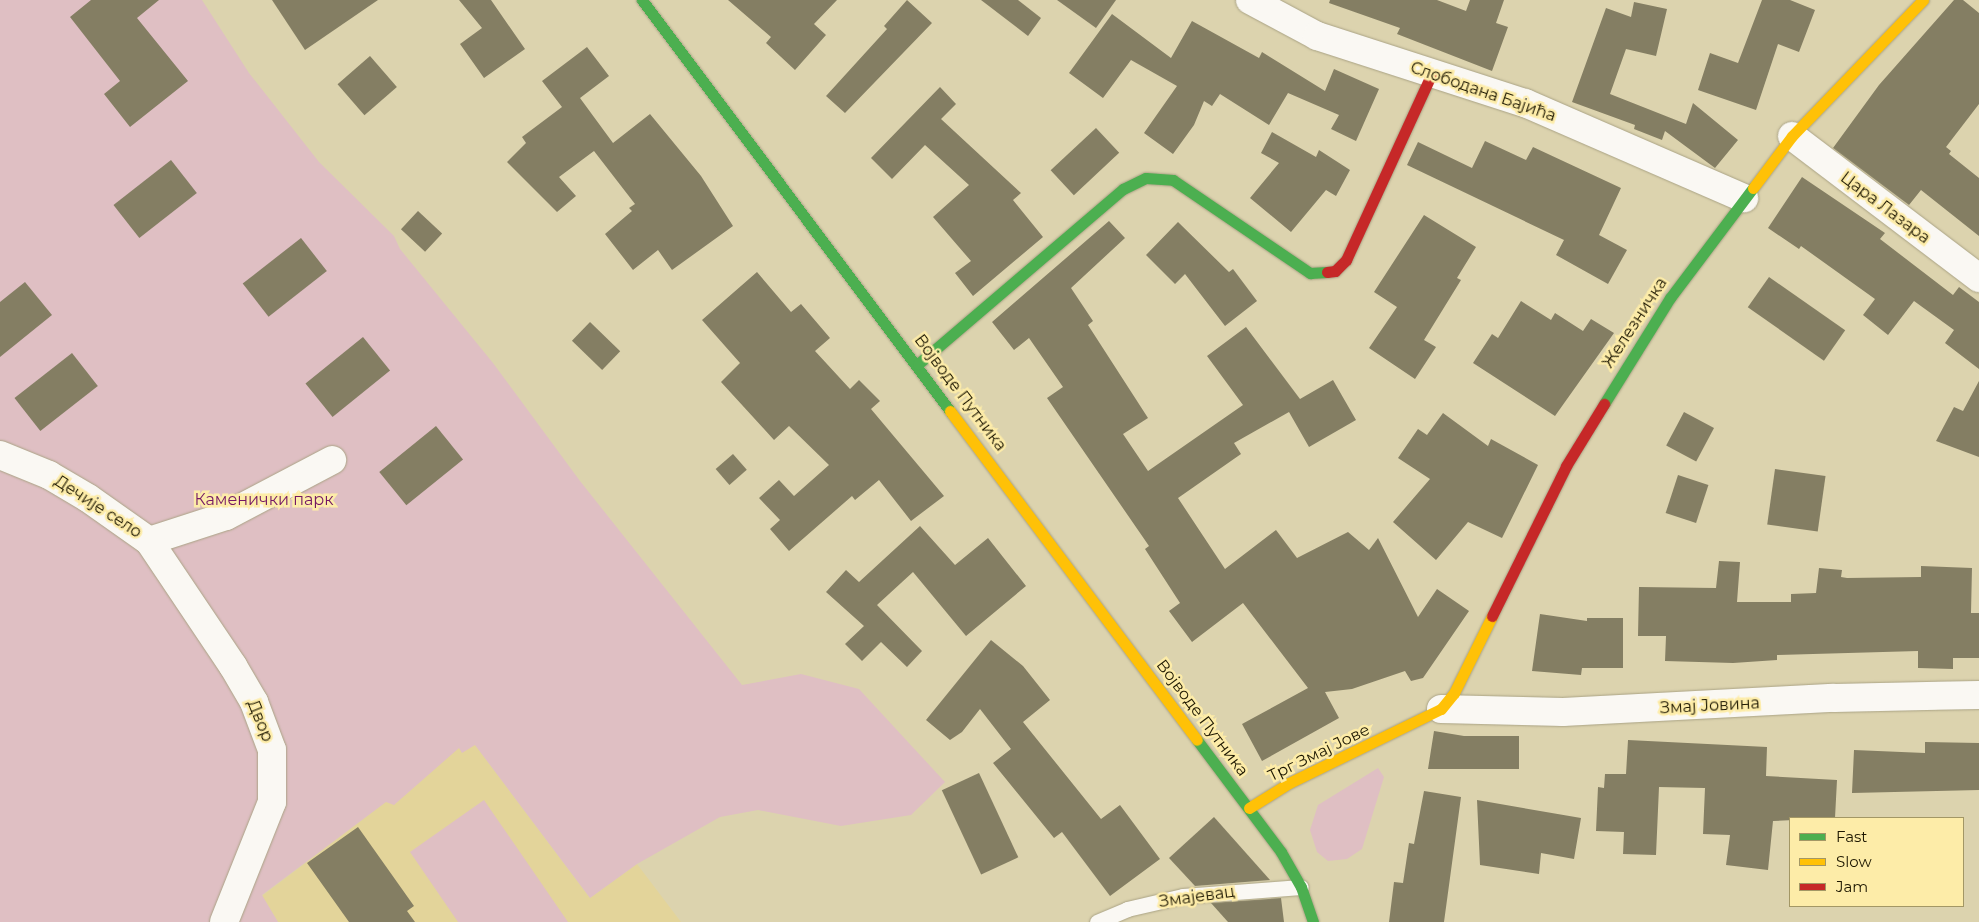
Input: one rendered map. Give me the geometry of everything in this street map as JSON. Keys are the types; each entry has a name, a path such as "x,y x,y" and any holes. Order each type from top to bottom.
{"street":[{"name":"Војводе Путника","path":"642,0 918,364 1249,808"},
{"name":"Слободана Бајића","path":"1250,0 1317,36 1431,75 1525,103 1744,198"},
{"name":"Железничка","path":"1441,709 1454,693 1522,549 1610,390 1670,298 1792,136 1924,0"},
{"path":"918,364 1123,189 1146,178 1173,180 1310,273 1335,270 1346,260 1431,75"},
{"name":"Цара Лазара","path":"1792,136 1979,278"},
{"name":"Дечије село","path":"0,455 49,475 88,498 149,541 226,516 332,460"},
{"name":"Двор","path":"149,541 233,666 254,702 272,750 272,802 224,922"},
{"name":"Змај Јовина","path":"1441,709 1562,712 1834,698 1979,695"},
{"name":"Трг Змај Јове","path":"1249,808 1289,783 1441,709"},
{"path":"1249,808 1281,852 1301,887 1313,922"}],"lane":[{"name":"Змајевац","path":"1097,922 1127,909 1183,896 1301,887"}],"shaded area":[{"path":"470,738 590,898 637,864 681,922 278,922 262,896"}],"green space":[{"name":"Каменички парк","path":"0,0 202,0 249,73 319,162 394,236 400,249 493,363 580,481 742,685 801,674 859,689 945,782 911,815 841,826 758,810 720,817 637,864 590,898 475,745 462,753 459,748 394,805 386,802 262,895 278,922 0,922"},
{"path":"1378,768 1384,777 1362,849 1347,859 1328,861 1317,852 1310,830 1318,805"},
{"path":"484,800 568,922 458,922 410,852"}],"building":[{"path":"91,0 159,0 137,18 188,81 130,127 104,94 120,81 70,17"},
{"path":"272,0 378,0 305,50"},
{"path":"459,0 491,0 525,49 484,78 460,44 482,28"},
{"path":"728,0 837,0 814,24 826,35 795,70 766,43 771,37"},
{"path":"907,0 932,23 845,113 826,96 887,29 884,26"},
{"path":"981,0 1018,0 1041,18 1028,36"},
{"path":"1057,0 1116,0 1096,28"},
{"path":"1330,0 1437,0 1466,11 1470,0 1504,0 1496,23 1508,27 1492,71 1397,34 1400,28 1329,3"},
{"path":"1762,0 1790,0 1815,10 1799,52 1778,44 1756,110 1698,90 1710,53 1738,63"},
{"path":"1954,0 1963,0 1979,13 1979,104 1946,147 1951,151 1949,154 1979,178 1979,236 1921,190 1909,205 1833,148 1879,85"},
{"path":"1634,2 1667,9 1656,56 1626,49 1610,94 1686,124 1693,103 1738,140 1715,168 1665,131 1662,140 1634,129 1635,125 1572,102 1606,8 1631,17"},
{"path":"1112,14 1171,58 1192,21 1259,58 1262,52 1325,91 1334,69 1379,89 1356,141 1331,129 1339,115 1288,93 1269,125 1220,94 1212,106 1204,101 1194,125 1173,154 1144,133 1177,86 1131,60 1103,98 1069,73"},
{"path":"587,47 609,76 580,98 613,143 650,114 701,176 733,226 672,270 658,250 633,270 605,234 632,211 629,208 635,204 594,151 559,177 576,196 557,212 507,162 526,143 522,137 562,107 542,81"},
{"path":"370,56 397,87 364,115 338,84"},
{"path":"940,87 956,104 941,119 1021,193 1013,200 1043,237 973,296 955,273 971,261 933,217 969,185 925,145 892,179 871,158"},
{"path":"1096,128 1119,153 1074,195 1051,170"},
{"path":"1272,132 1316,157 1319,150 1350,170 1336,196 1326,190 1291,232 1250,198 1279,163 1261,153"},
{"path":"1485,141 1526,160 1533,147 1621,188 1599,235 1627,250 1608,284 1556,255 1564,240 1407,165 1418,142 1472,168"},
{"path":"171,160 197,193 139,238 113,205"},
{"path":"1802,177 1885,233 1880,239 1953,295 1959,287 1979,302 1979,369 1945,343 1954,330 1914,301 1888,335 1863,315 1875,299 1801,246 1799,249 1768,228"},
{"path":"418,211 442,234 425,252 401,229"},
{"path":"1424,215 1476,247 1457,278 1461,280 1424,340 1436,347 1415,379 1369,348 1397,307 1374,292"},
{"path":"1109,221 1125,238 1071,288 1093,321 1088,325 1148,418 1123,434 1148,471 1243,405 1207,356 1246,327 1300,399 1333,380 1356,420 1309,447 1289,412 1234,443 1241,454 1178,498 1225,569 1276,530 1297,558 1348,532 1369,550 1378,538 1418,617 1437,589 1469,611 1423,678 1411,681 1405,671 1352,689 1325,692 1339,718 1262,761 1242,724 1308,688 1243,603 1192,642 1169,611 1180,603 1145,549 1149,546 1047,398 1063,387 1029,338 1014,350 992,322"},
{"path":"1178,222 1229,272 1233,269 1257,301 1225,326 1185,274 1175,284 1146,255"},
{"path":"301,238 327,271 269,317 243,284"},
{"path":"757,272 791,312 801,304 830,338 815,351 850,389 859,380 880,401 871,409 944,496 911,521 879,480 855,500 852,496 789,551 770,529 780,520 759,498 779,480 794,496 829,465 789,426 774,440 721,382 740,363 702,320"},
{"path":"1769,277 1845,330 1824,361 1748,307"},
{"path":"25,282 52,315 0,357 0,302"},
{"path":"1521,301 1551,320 1555,313 1583,331 1591,319 1614,333 1555,416 1473,363 1492,334 1498,338"},
{"path":"590,322 620,351 602,370 572,341"},
{"path":"363,337 390,370 333,417 305,384"},
{"path":"72,353 98,386 40,431 14,398"},
{"path":"1979,381 1979,457 1936,441 1954,407 1963,411"},
{"path":"1684,412 1714,428 1696,462 1666,446"},
{"path":"1443,413 1488,446 1491,439 1538,465 1502,538 1468,522 1436,560 1393,522 1430,479 1398,458 1418,429 1427,435"},
{"path":"436,426 463,459 406,505 379,472"},
{"path":"733,454 747,470 729,485 716,469"},
{"path":"1775,469 1826,476 1818,532 1767,524"},
{"path":"1678,475 1708,485 1696,523 1666,513"},
{"path":"920,526 955,565 988,538 1026,586 966,636 913,572 877,605 922,651 907,667 881,642 862,661 845,644 864,626 826,592 846,570 859,582"},
{"path":"1719,561 1740,562 1737,602 1791,602 1791,594 1816,593 1819,568 1842,570 1841,577 1847,578 1921,577 1921,566 1972,568 1971,613 1979,613 1979,658 1953,658 1953,669 1918,668 1918,651 1777,655 1777,660 1733,663 1665,661 1666,636 1638,636 1639,587 1716,588"},
{"path":"1540,614 1587,621 1587,618 1623,618 1623,668 1582,668 1581,675 1532,671"},
{"path":"991,640 1023,666 1050,700 1023,722 1101,819 1120,805 1160,859 1110,896 1062,832 1054,838 993,763 1011,749 980,709 962,732 950,740 926,720"},
{"path":"1434,731 1464,736 1519,736 1519,769 1428,769"},
{"path":"1628,740 1767,747 1766,776 1837,780 1835,817 1789,817 1789,820 1773,821 1768,870 1726,865 1730,835 1703,834 1705,788 1659,787 1656,855 1623,854 1624,832 1596,831 1598,787 1604,788 1605,774 1626,774"},
{"path":"1925,742 1979,743 1979,790 1852,793 1854,750 1925,753"},
{"path":"979,773 1018,857 981,875 942,790"},
{"path":"1424,791 1461,797 1444,922 1389,922 1394,882 1403,883 1409,843 1414,844"},
{"path":"1477,800 1581,818 1574,859 1541,853 1539,874 1480,865"},
{"path":"1214,817 1270,880 1195,886 1169,858"},
{"path":"358,827 414,906 407,911 415,922 349,922 307,863"},
{"path":"1281,898 1284,922 1228,922 1211,903"}],"traffic: fast":[{"path":"642,0 950,411"},
{"path":"918,364 1123,189 1146,178 1173,180 1310,273 1327,272"},
{"path":"1604,404 1670,298 1753,188"},
{"path":"1197,740 1281,852 1301,887 1313,922"}],"traffic: slow":[{"path":"1753,188 1792,136 1923,0"},
{"path":"950,411 1197,740"},
{"path":"1249,808 1289,783 1441,709 1454,693 1492,616"}],"traffic: jam":[{"path":"1327,272 1335,271 1346,260 1431,75"},
{"path":"1492,616 1566,466 1604,404"}]}
